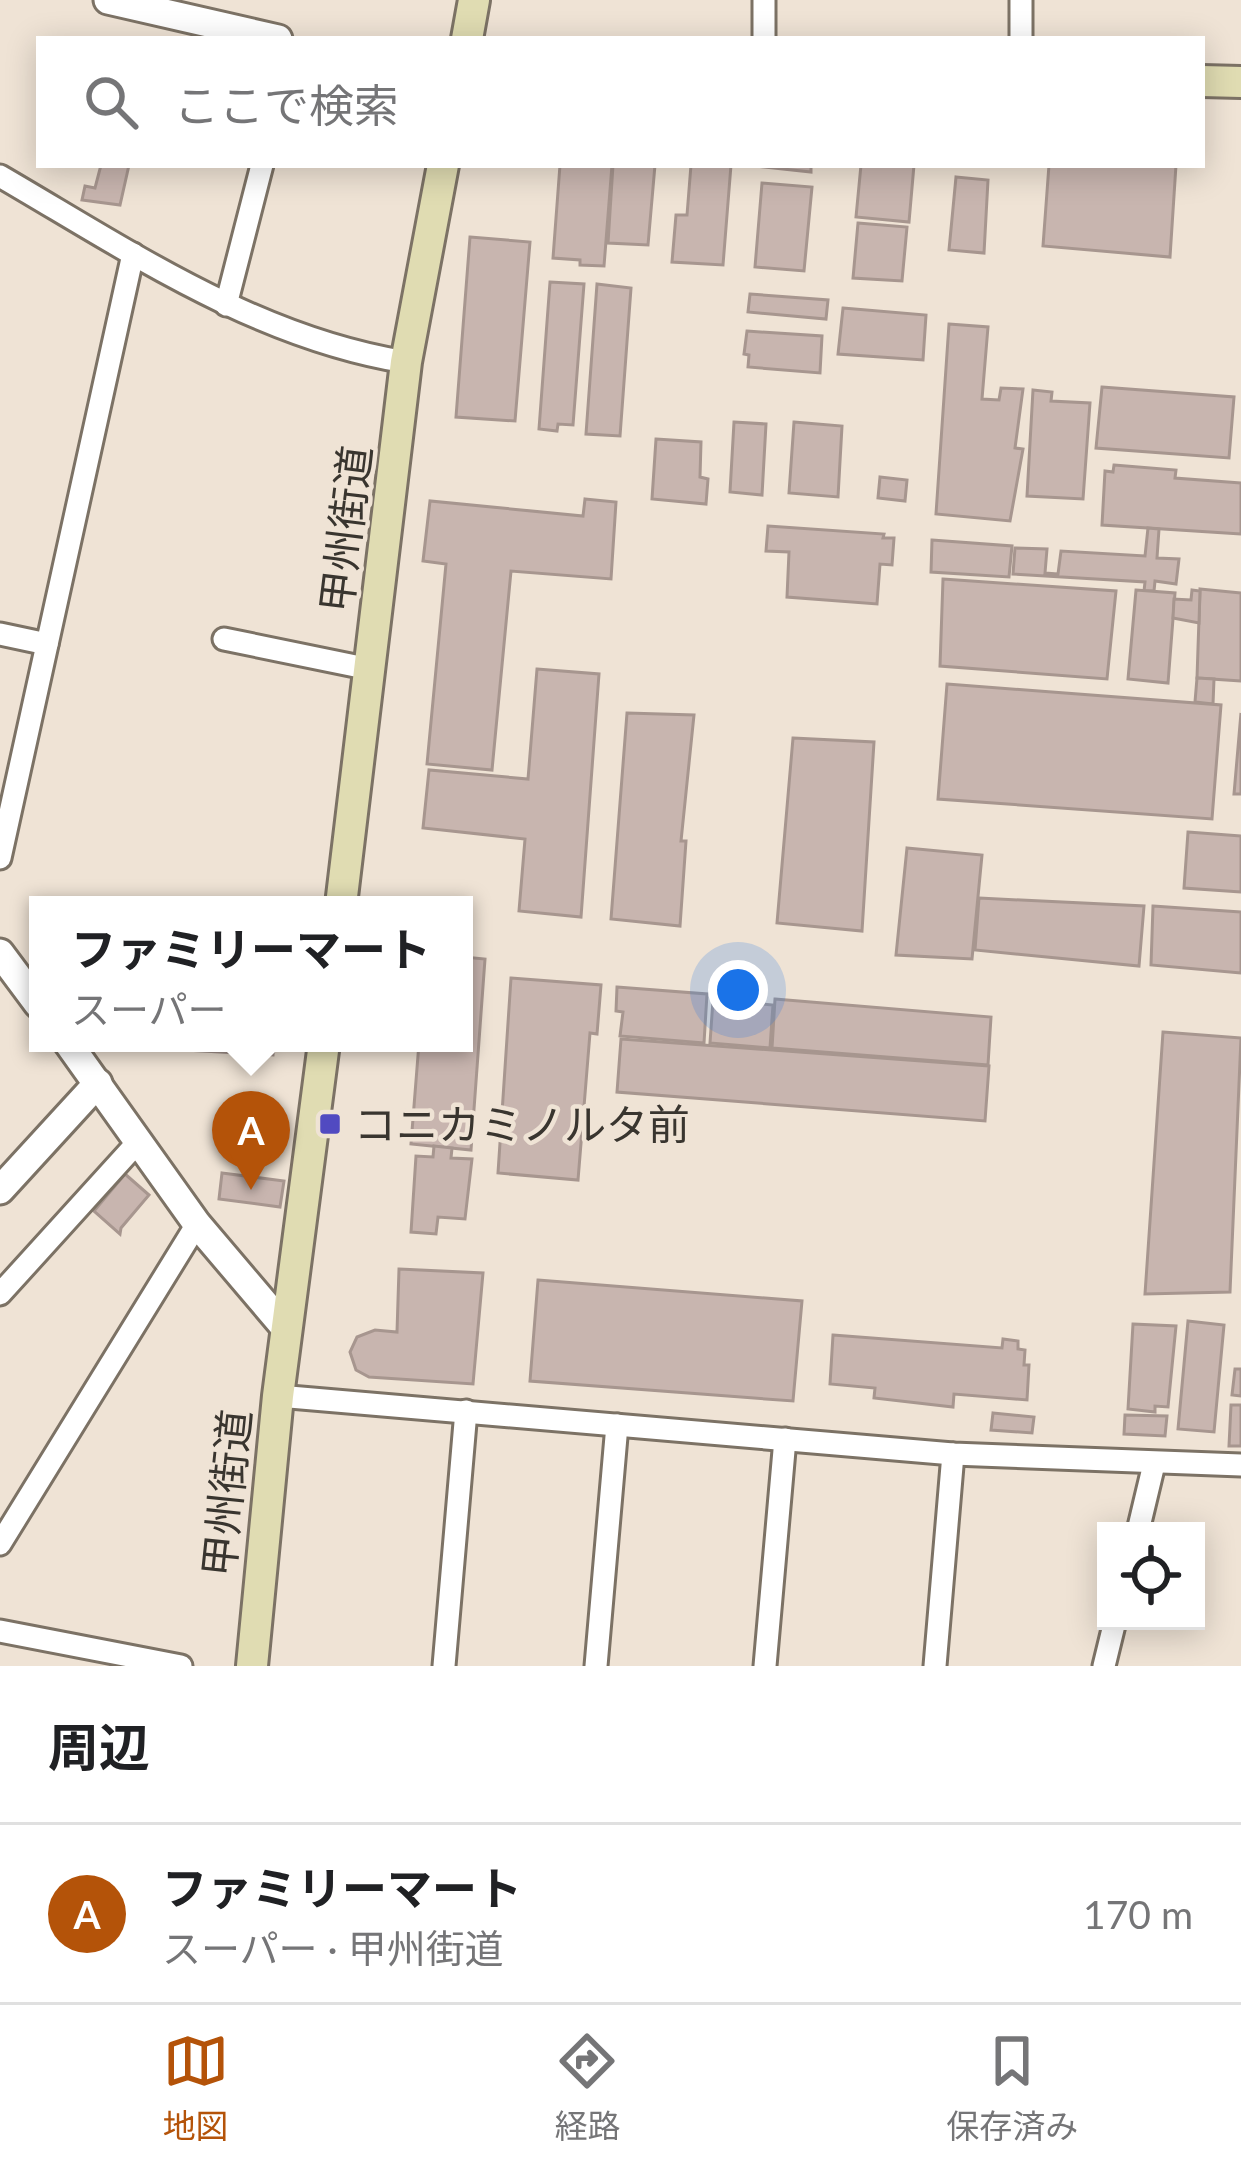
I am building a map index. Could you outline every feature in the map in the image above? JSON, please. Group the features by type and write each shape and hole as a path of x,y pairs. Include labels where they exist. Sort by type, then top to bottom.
{"main road":[{"path":"467,36 474,0"},
{"path":"1205,81 1241,82"},
{"name":"甲州街道","path":"342,896 406,362 442,168"},
{"name":"甲州街道","path":"252,1666 278,1396 323,1052"}],"street":[{"path":"108,0 265,36"},
{"path":"764,0 764,36"},
{"path":"1021,36 1022,0"},
{"path":"226,305 261,168"},
{"path":"0,176 226,305 322,344 406,362"},
{"path":"0,858 133,254"},
{"path":"0,634 47,644"},
{"path":"224,640 370,669"},
{"path":"3,964 29,994"},
{"path":"75,1052 197,1223 287,1330"},
{"path":"0,1190 98,1083"},
{"path":"0,1294 137,1143"},
{"path":"0,1544 197,1223"},
{"path":"278,1396 953,1454 1241,1465"},
{"path":"444,1666 466,1411"},
{"path":"596,1666 617,1425"},
{"path":"765,1666 785,1439"},
{"path":"935,1666 953,1454"},
{"path":"1140,1522 1154,1464"},
{"path":"1103,1666 1113,1630"},
{"path":"0,1631 182,1666"}],"building":[{"path":"100,168 128,168 120,205 82,200 85,186 95,188"},
{"path":"560,168 612,168 604,266 553,258"},
{"path":"613,168 655,168 648,245 608,243"},
{"path":"691,168 731,168 723,265 672,262 676,215 687,215"},
{"path":"861,168 914,168 909,222 856,217"},
{"path":"1049,168 1176,168 1170,257 1043,246"},
{"path":"956,177 988,180 984,253 949,250"},
{"path":"762,183 812,187 804,271 755,267"},
{"path":"858,223 907,227 902,281 853,278"},
{"path":"470,237 530,242 515,421 456,417"},
{"path":"550,282 584,284 573,425 558,424 557,431 539,429"},
{"path":"597,284 631,288 620,436 586,434"},
{"path":"750,294 828,300 826,319 748,312"},
{"path":"843,308 926,315 923,360 838,354"},
{"path":"949,324 988,327 982,399 999,400 1001,388 1023,389 1015,448 1023,449 1010,521 936,514"},
{"path":"747,331 822,336 820,373 748,367 749,355 744,354"},
{"path":"1102,387 1234,397 1229,458 1096,448"},
{"path":"1033,390 1052,392 1051,401 1090,403 1083,499 1027,496"},
{"path":"734,422 766,424 762,495 730,492"},
{"path":"794,422 842,426 838,497 789,493"},
{"path":"656,439 701,442 700,477 708,479 706,504 652,499"},
{"path":"1114,465 1176,470 1175,478 1241,483 1241,534 1102,525 1105,471 1113,472"},
{"path":"880,477 907,480 905,501 878,498"},
{"path":"585,499 616,502 611,579 511,571 492,770 427,764 446,564 423,561 430,501 583,516"},
{"path":"768,526 894,538 892,565 880,564 877,604 787,597 789,552 766,551"},
{"path":"1148,528 1159,529 1157,558 1179,559 1176,584 1155,581 1154,591 1144,591 1145,582 1013,574 1015,548 1047,549 1045,573 1058,574 1061,551 1145,556"},
{"path":"932,540 1012,546 1009,577 931,572"},
{"path":"943,579 1116,591 1107,679 940,666"},
{"path":"1200,589 1241,593 1241,681 1197,678"},
{"path":"1136,590 1175,593 1168,683 1128,679"},
{"path":"1192,590 1200,591 1199,623 1173,618 1174,599 1191,600"},
{"path":"537,669 599,674 581,917 519,911 525,839 423,828 429,770 528,779"},
{"path":"1197,678 1214,679 1213,704 1195,702"},
{"path":"947,684 1221,705 1212,819 938,799"},
{"path":"627,713 694,715 681,841 686,841 680,926 611,919"},
{"path":"1241,713 1241,794 1234,794"},
{"path":"793,738 874,742 862,931 777,923"},
{"path":"1188,832 1241,836 1241,892 1184,888"},
{"path":"907,848 982,855 972,959 896,955"},
{"path":"979,898 1144,906 1139,966 975,950"},
{"path":"1153,906 1241,912 1241,973 1151,965"},
{"path":"473,958 485,959 471,1150 411,1144 418,1052 473,1052"},
{"path":"511,978 601,985 597,1034 590,1033 578,1180 498,1173"},
{"path":"617,987 707,994 704,1043 620,1036 623,1012 616,1011"},
{"path":"775,999 991,1017 988,1065 772,1048"},
{"path":"713,1000 773,1005 770,1048 710,1043"},
{"path":"1163,1032 1241,1038 1230,1292 1145,1294"},
{"path":"621,1039 989,1066 985,1121 617,1092"},
{"path":"434,1146 452,1148 451,1158 472,1159 465,1219 438,1217 436,1234 411,1232 416,1156 433,1157"},
{"path":"222,1173 284,1181 280,1207 219,1199"},
{"path":"125,1174 149,1195 120,1234 94,1211"},
{"path":"399,1269 483,1273 473,1384 369,1377 356,1370 350,1352 357,1337 375,1330 397,1332"},
{"path":"538,1280 802,1301 793,1401 530,1381"},
{"path":"1188,1321 1224,1325 1214,1432 1178,1429"},
{"path":"1133,1324 1176,1326 1168,1407 1155,1406 1155,1412 1128,1409"},
{"path":"833,1335 1002,1348 1003,1339 1018,1341 1018,1349 1025,1350 1024,1365 1029,1365 1027,1400 954,1394 953,1407 874,1398 875,1388 830,1384"},
{"path":"1235,1369 1241,1369 1241,1396 1232,1395"},
{"path":"1231,1405 1241,1405 1241,1446 1229,1446"},
{"path":"993,1413 1034,1417 1032,1433 991,1430"},
{"path":"1125,1415 1167,1416 1165,1436 1124,1434"}],"place":[{"name":"コニカミノルタ前","path":"330,1124"},
{"name":"ファミリーマート","path":"251,1190"}]}
